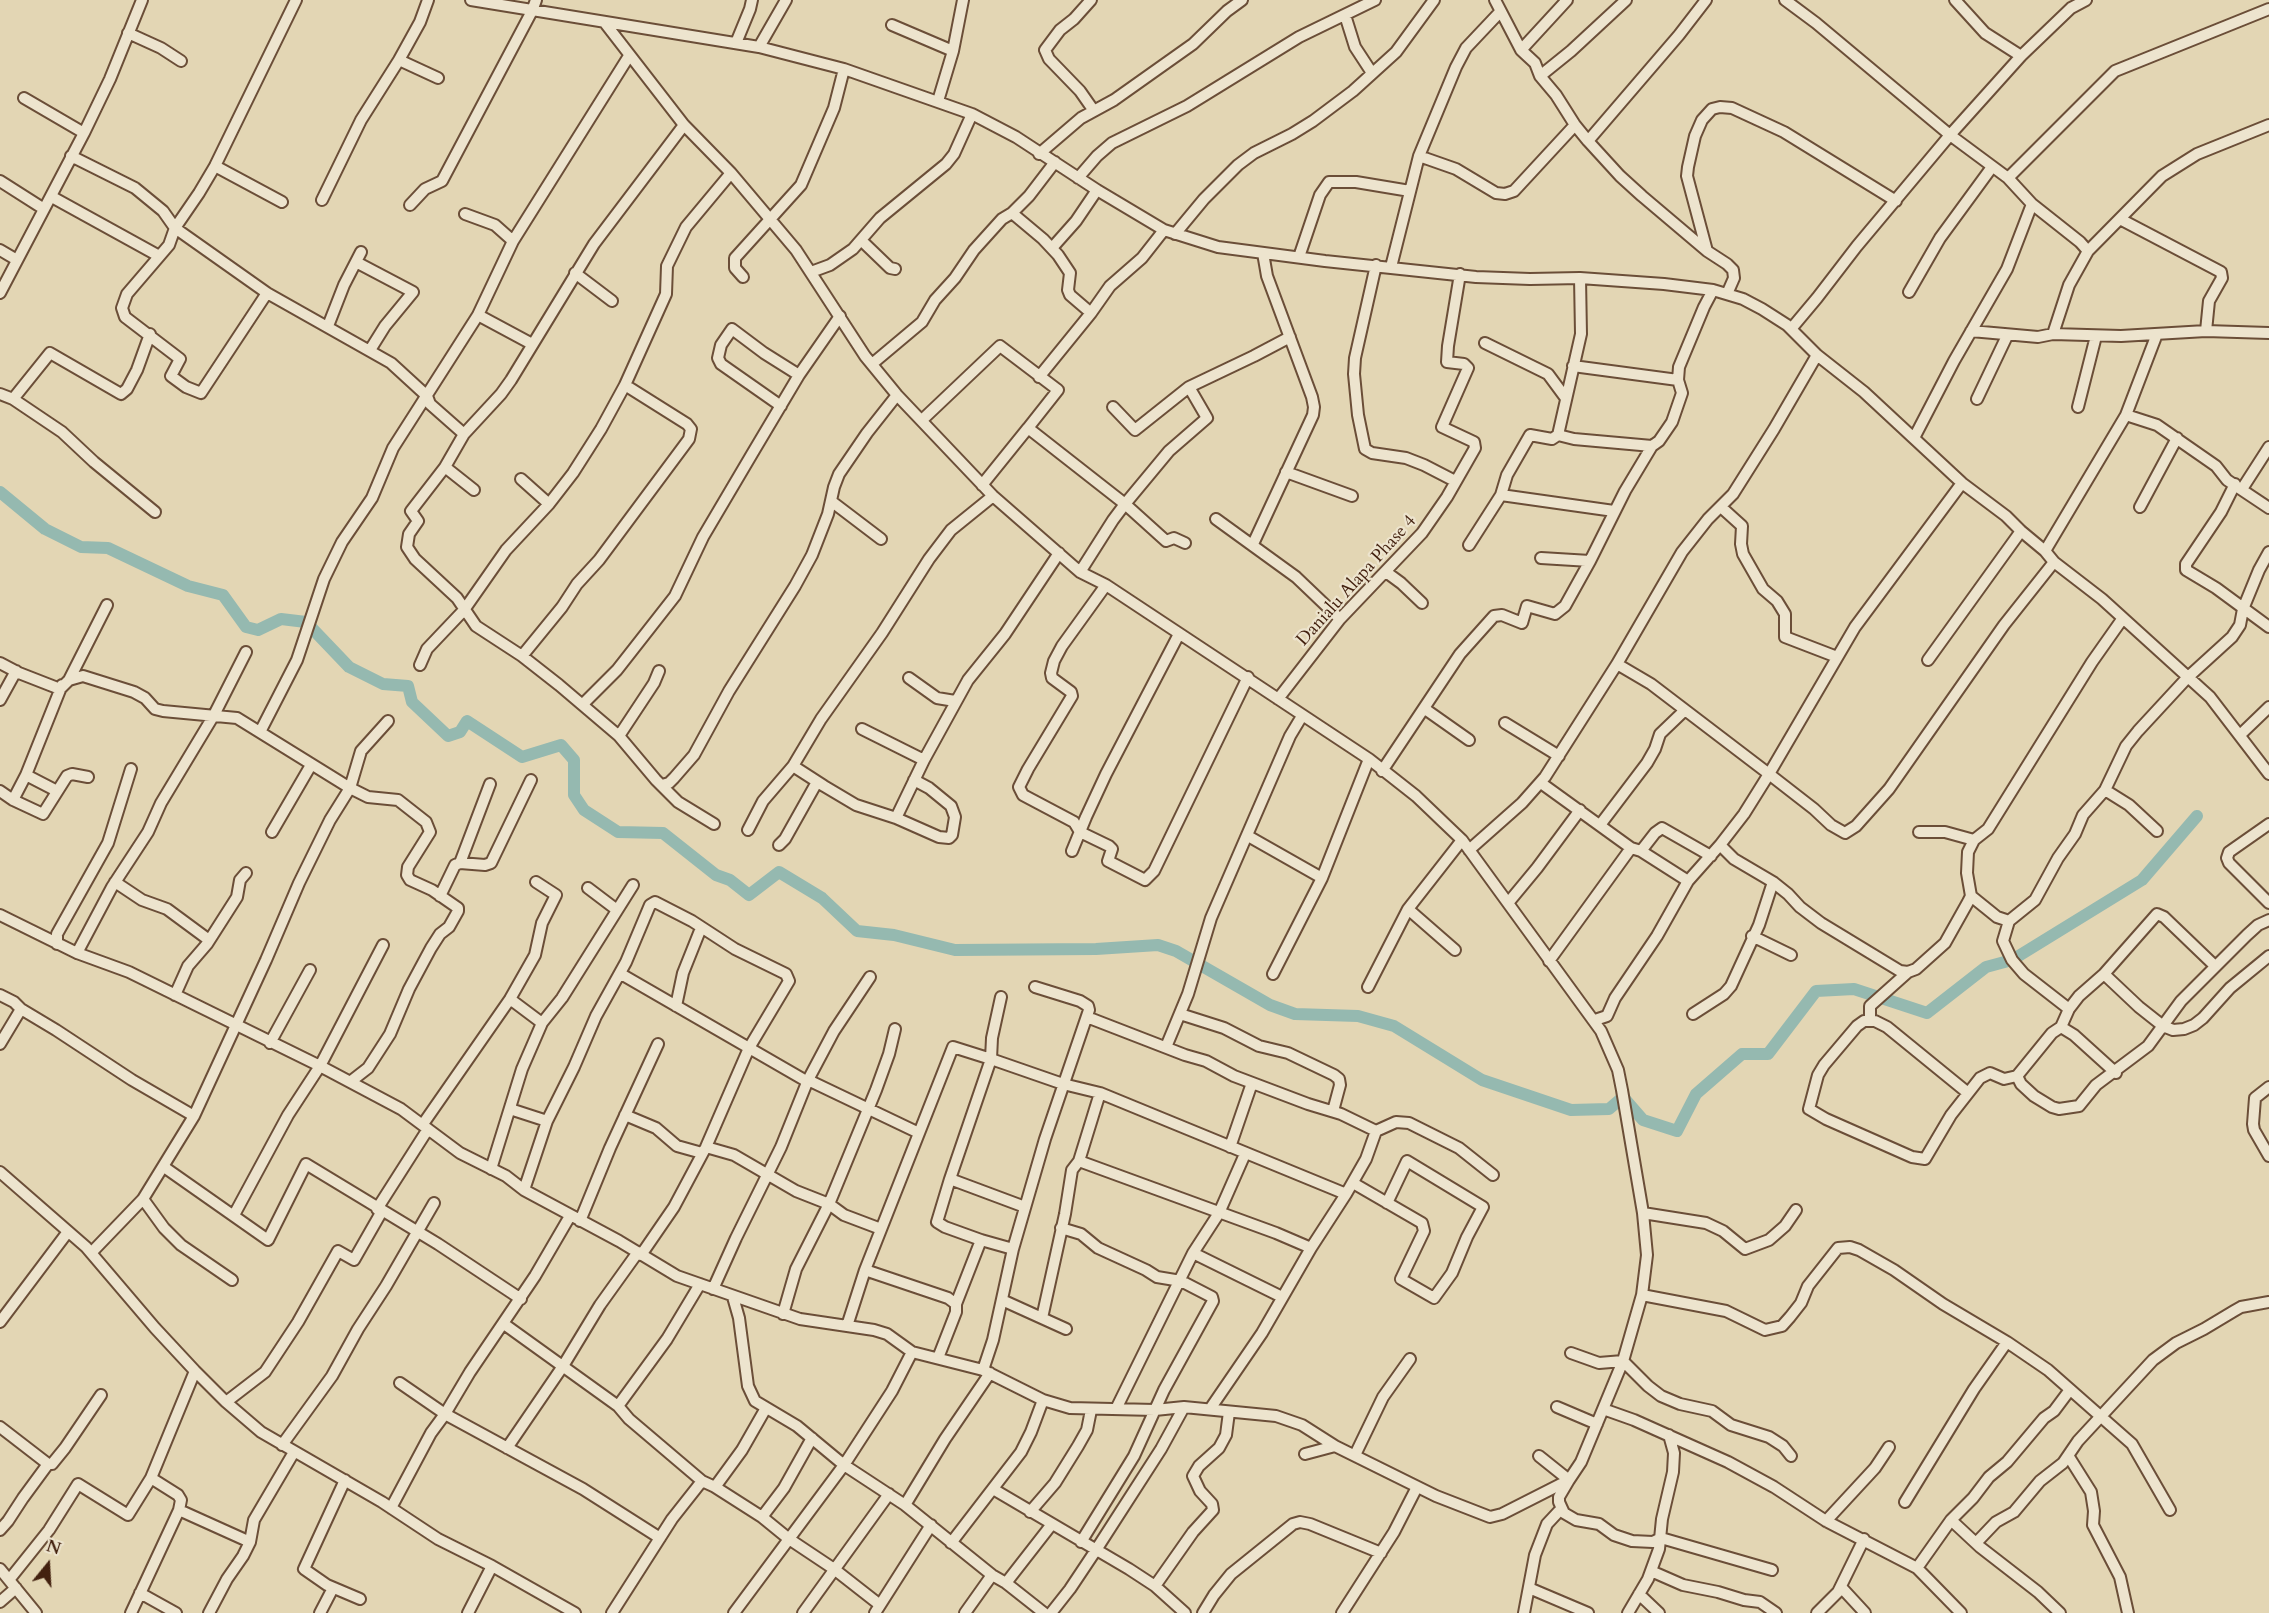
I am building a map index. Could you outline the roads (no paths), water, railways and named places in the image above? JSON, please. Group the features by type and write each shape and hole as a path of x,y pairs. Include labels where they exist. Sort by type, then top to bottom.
{"street":[{"path":"0,293 84,133 142,0"},
{"path":"267,293 201,393 186,387 171,376 180,359 125,317 122,308 127,294 169,245 175,228 200,193 296,0"},
{"path":"322,200 361,120 420,22 428,0"},
{"path":"471,0 534,6 605,23 759,47 844,69 972,114 1016,137 1097,190 1170,232 1218,248 1460,274 1530,279 1580,278 1713,290 1762,309 1791,329 1817,355 1864,392 1962,483 2006,516 2054,562 2102,599 2210,697 2269,774"},
{"path":"736,43 752,0"},
{"path":"759,47 786,0"},
{"path":"938,101 953,51 963,0"},
{"path":"1091,0 1074,19 1060,30 1044,50 1049,59 1080,91 1094,111"},
{"path":"1039,154 1074,124 1114,100 1193,44 1227,11 1242,0"},
{"path":"1078,178 1096,156 1112,143 1187,106 1299,37 1375,0"},
{"path":"1039,377 1110,285 1137,263 1238,165 1254,153 1319,117 1396,52 1434,0"},
{"path":"1495,0 1521,50 1535,63 1540,76 1588,141 1620,176 1707,251 1733,270 1734,278 1727,294"},
{"path":"1521,50 1567,0"},
{"path":"1540,76 1626,0"},
{"path":"1588,141 1706,0"},
{"path":"1785,0 1816,23 1950,135 2008,177 2032,204 2088,251"},
{"path":"1955,0 1985,33 2021,56"},
{"path":"1791,329 1950,135 2021,56 2071,8 2086,0"},
{"path":"410,206 425,189 442,181 534,6"},
{"path":"2008,177 2115,71 2269,9"},
{"path":"1391,267 1419,156 1466,48 1500,12"},
{"path":"1345,15 1355,47 1372,73"},
{"path":"605,23 684,125 770,217 811,272 872,364 897,395 993,496 1080,572 1106,585 1369,759 1416,796 1462,840 1602,1031 1618,1070 1643,1213 1647,1255 1642,1295 1623,1361 1581,1462 1559,1497 1561,1509 1576,1520 1599,1524 1614,1535 1632,1541 1646,1543 1661,1538 1772,1570"},
{"path":"892,25 953,51"},
{"path":"128,33 161,48 180,61"},
{"path":"260,732 297,660 324,579 342,542 372,498 393,448 478,315 513,241 629,56"},
{"path":"399,60 438,78"},
{"path":"743,277 735,268 735,258 801,185 834,108 844,69"},
{"path":"24,98 84,133"},
{"path":"1707,251 1687,176 1695,136 1702,120 1712,109 1720,106 1732,108 1784,132 1896,201"},
{"path":"811,272 839,259 862,241 880,218 946,164 954,154 972,114"},
{"path":"684,125 594,244 501,394 464,434 445,467 411,511 418,521 409,534 407,547 415,559 457,598 476,626 522,656 583,704 619,736 678,802 714,824"},
{"path":"1419,156 1456,169 1496,193 1505,194 1514,191 1575,125"},
{"path":"2054,334 2066,293 2088,251 2162,176 2197,154 2269,125"},
{"path":"71,156 135,188 163,211 175,228 267,293 391,363 427,396 430,404 464,434"},
{"path":"872,364 922,322 935,300 955,278 974,250 1002,219 1012,213 1029,196 1055,162"},
{"path":"214,166 282,202"},
{"path":"1909,292 1940,238 1992,167"},
{"path":"420,665 428,649 464,610 506,550 549,504 573,473 601,429 625,385 666,294 667,266 686,227 731,173"},
{"path":"0,181 44,209"},
{"path":"1299,257 1320,195 1329,182 1356,182 1410,190"},
{"path":"1052,248 1097,190"},
{"path":"52,197 159,256"},
{"path":"1914,438 2007,269 2032,204"},
{"path":"1012,213 1052,248 1070,273 1068,290 1070,295 1090,313"},
{"path":"465,214 495,225 513,241"},
{"path":"2120,219 2221,272 2222,278 2209,301 2206,331"},
{"path":"862,241 890,268 895,269"},
{"path":"0,250 17,260"},
{"path":"1253,544 1313,415 1314,407 1266,276 1263,254"},
{"path":"328,326 344,285 359,257 413,292 385,326 370,350"},
{"path":"1376,266 1355,358 1358,415 1365,449 1372,453 1406,458 1455,481"},
{"path":"575,273 612,301"},
{"name":"Danialu Alapa Phase 4","path":"1278,699 1341,619 1433,520 1467,464 1475,445 1474,442 1442,427 1468,368 1464,364 1447,362 1460,274"},
{"path":"1469,545 1501,495 1507,475 1528,436 1552,439 1558,435 1581,334 1580,278"},
{"path":"1382,771 1460,654 1494,616 1502,615 1522,623 1527,606 1554,614 1565,606 1614,511 1652,446 1666,433 1679,406 1682,393 1677,380 1679,367 1713,290"},
{"path":"478,315 532,344"},
{"path":"583,704 603,687 675,596 703,537 799,375 840,316"},
{"path":"781,406 721,364 718,358 721,345 732,329 764,354 799,375"},
{"path":"1971,331 2038,338 2054,334 2096,336 2206,331 2269,333"},
{"path":"13,399 50,353 121,394 127,389 137,370 150,334"},
{"path":"2045,551 2126,415 2157,334"},
{"path":"1977,399 2007,336"},
{"path":"2078,407 2096,336"},
{"path":"1113,407 1135,429 1189,387 1254,357 1290,337"},
{"path":"1485,343 1548,374 1565,397"},
{"path":"922,420 1000,346 1058,390 982,485"},
{"path":"1469,850 1541,783 1617,664 1682,552 1708,519 1733,494 1817,355"},
{"path":"1573,366 1677,380"},
{"path":"522,656 562,607 577,584 599,560 690,440 691,429 687,424 625,385"},
{"path":"1080,572 1125,504 1169,452 1207,418 1189,387"},
{"path":"0,393 13,399 62,432 94,462 155,512"},
{"path":"663,785 669,783 694,755 729,691 812,555 828,514 839,474 897,395"},
{"path":"2126,415 2157,424 2216,466 2227,480 2269,508"},
{"path":"1028,428 1125,504 1166,541 1174,538 1185,543"},
{"path":"1558,435 1574,439 1652,446"},
{"path":"2139,507 2177,438"},
{"path":"2269,447 2238,486 2186,568 2269,627"},
{"path":"445,467 474,490"},
{"path":"1286,472 1352,496"},
{"path":"521,479 549,504"},
{"path":"1595,1020 1607,1016 1612,1002 1657,936 1688,882 1744,814 1855,627 1962,483"},
{"path":"1501,495 1614,511"},
{"path":"748,830 763,801 793,766 821,719 882,633 929,559 951,530 993,496"},
{"path":"831,501 881,539"},
{"path":"1721,507 1742,526 1743,554 1763,589 1777,601 1785,614 1785,637 1837,657"},
{"path":"1216,519 1296,577 1341,619"},
{"path":"1928,660 2021,531"},
{"path":"2069,1009 2024,974 2012,960 2003,941 2009,921 2035,900 2058,858 2075,834 2083,815 2106,790 2126,746 2187,678 2232,637 2240,626 2243,609 2269,552"},
{"path":"896,818 956,701 981,662 1005,634 1059,553"},
{"path":"1541,558 1590,561"},
{"path":"1617,664 1651,684 1814,808 1831,825 1845,833 1856,826 1889,789 2004,625 2054,562"},
{"path":"1386,572 1422,603"},
{"path":"1106,585 1062,646 1054,662 1052,678 1071,692 1072,696 1019,787 1023,795 1074,822 1080,832 1109,846 1112,849 1108,861 1139,878 1145,880 1150,877 1248,677"},
{"path":"13,800 26,775 65,682 107,605"},
{"path":"1870,1020 1870,1006 1908,972 1924,964 1945,943 1971,896 1967,873 1968,852 1974,840 1988,829 2092,662 2123,618"},
{"path":"1072,851 1133,721 1179,634"},
{"path":"77,953 116,882 148,832 161,803 214,715 246,652"},
{"path":"0,663 16,672 60,689 65,682 83,676 145,698 155,709 237,718 350,788 368,797 398,800 426,822 430,832 408,867 406,875 410,880 458,908 458,911 449,927 440,934 431,948 409,989 390,1034 368,1068 350,1082"},
{"path":"619,736 654,683 659,671"},
{"path":"0,700 16,672"},
{"path":"909,678 937,698 956,701"},
{"path":"2240,735 2269,706"},
{"path":"1425,709 1469,740"},
{"path":"1600,825 1651,757 1660,734 1685,710"},
{"path":"1166,1047 1180,1014 1211,918 1271,778 1302,716"},
{"path":"91,1253 143,1199 194,1116 299,883 330,820 350,788 361,752 388,721"},
{"path":"1505,723 1559,756"},
{"path":"862,729 924,760"},
{"path":"1273,974 1322,878 1369,759"},
{"path":"272,832 311,765"},
{"path":"793,766 856,805 896,818 939,837 949,838 952,835 955,817 951,806 929,788 914,780"},
{"path":"57,944 57,934 108,843 131,769"},
{"path":"0,791 13,800 43,814 67,776 72,774 88,777"},
{"path":"26,775 57,791"},
{"path":"440,896 455,865 491,863 531,780"},
{"path":"780,845 817,782"},
{"path":"1541,783 1600,825 1688,882"},
{"path":"460,863 490,784"},
{"path":"2106,790 2129,806 2157,831"},
{"path":"1508,903 1543,861 1580,810"},
{"path":"2269,824 2229,852 2227,858 2229,863 2269,903"},
{"path":"1549,961 1636,849 1662,828 1711,856"},
{"path":"1919,832 1946,832 1974,840"},
{"path":"1248,836 1322,878"},
{"path":"1368,987 1408,909 1462,840"},
{"path":"1720,845 1734,859 1773,882 1815,919 1900,971 1908,972"},
{"path":"175,994 188,966 209,940 237,897 240,880 246,873"},
{"path":"116,882 142,900 167,909 209,940"},
{"path":"226,1402 265,1372 298,1322 338,1251 354,1260 425,1126 510,999 535,955 542,923 556,895 536,882"},
{"path":"1693,1014 1724,994 1731,986 1759,925 1773,882"},
{"path":"491,1169 522,1069 542,1023 562,998 633,885"},
{"path":"588,888 617,910"},
{"path":"1971,896 1997,916 2009,921"},
{"path":"507,1448 563,1366 600,1305 674,1207 704,1150 749,1048 790,978 655,902 650,904 621,974 596,1016 548,1121 524,1190"},
{"path":"1408,909 1455,950"},
{"path":"1968,1093 1887,1027 1870,1020 1857,1026 1824,1065 1818,1075 1809,1109 1912,1157 1925,1159 1951,1115 1968,1093 1986,1074 2004,1079 2017,1076 2052,1033 2061,1027 2069,1009 2079,996 2104,974 2157,914 2164,916 2215,966"},
{"path":"0,915 77,953 129,972 320,1066 401,1109 460,1153 506,1176 524,1190 677,1276 733,1297 783,1314 823,1324 887,1334 912,1352 987,1372 1043,1400 1070,1408 1155,1410 1184,1407 1276,1416 1302,1425 1335,1446 1418,1487 1490,1517 1502,1514 1569,1480"},
{"path":"2017,1076 2021,1084 2046,1104 2059,1109 2079,1106 2096,1085 2116,1073 2148,1047 2181,1001 2258,925 2269,920"},
{"path":"676,1005 679,988 700,928"},
{"path":"1752,936 1791,955"},
{"path":"234,1215 288,1114 320,1066 383,945"},
{"path":"2104,974 2139,1007 2163,1026 2173,1030 2194,1025 2210,1012 2230,988 2269,956"},
{"path":"270,1043 310,970"},
{"path":"621,974 808,1081 919,1134"},
{"path":"713,1289 808,1081 834,1031 870,977"},
{"path":"905,1505 987,1372 1013,1249 1063,1084 1083,1024 1087,1019 1088,1006 1080,1001 1035,987"},
{"path":"663,998 679,988"},
{"path":"0,995 132,1080 194,1116"},
{"path":"1001,997 992,1038 991,1059 950,1179 938,1222 945,1227 981,1240 1013,1249"},
{"path":"510,999 542,1023"},
{"path":"0,1044 21,1009"},
{"path":"1180,1014 1224,1028 1259,1046 1288,1053 1334,1075 1339,1079 1340,1085 1333,1111"},
{"path":"1087,1019 1206,1061 1234,1077 1333,1111 1376,1131"},
{"path":"2061,1027 2116,1073"},
{"path":"783,1314 796,1269 829,1204 889,1054 895,1029"},
{"path":"391,1508 431,1432 575,1218 658,1044"},
{"path":"847,1326 881,1229 952,1047 1100,1094 1346,1194"},
{"path":"1230,1147 1252,1083"},
{"path":"2269,1087 2255,1098 2253,1124 2269,1156"},
{"path":"1042,1318 1072,1170 1079,1161 1100,1094"},
{"path":"510,1109 548,1121"},
{"path":"625,1115 656,1128 676,1146 734,1155 796,1191 829,1204 844,1215 881,1229"},
{"path":"1210,1409 1262,1333 1311,1248 1353,1183 1366,1159 1376,1131 1396,1122 1409,1124 1459,1148 1493,1175"},
{"path":"1116,1409 1193,1253 1219,1213 1245,1154"},
{"path":"1079,1161 1311,1248"},
{"path":"1353,1183 1385,1198 1422,1223 1424,1231 1401,1279 1434,1298 1452,1273 1483,1207 1407,1161 1385,1198"},
{"path":"164,1167 268,1240 306,1164 438,1244 520,1299"},
{"path":"0,1172 91,1253 195,1371 261,1432 345,1480 438,1539 492,1566 575,1613"},
{"path":"950,1179 1025,1208"},
{"path":"143,1199 164,1228 181,1245 232,1280"},
{"path":"282,1445 333,1376 358,1329 434,1203"},
{"path":"1643,1213 1699,1220 1723,1231 1744,1249 1769,1240 1785,1226 1796,1210"},
{"path":"1061,1228 1081,1233 1098,1248 1157,1277 1181,1281 1212,1297 1213,1301 1164,1390 1134,1456 1081,1542"},
{"path":"0,1322 67,1233"},
{"path":"938,1358 981,1240"},
{"path":"1642,1295 1726,1311 1765,1330 1782,1326 1796,1310 1808,1286 1830,1256 1838,1248 1850,1247 1894,1270 1943,1304 2007,1342 2048,1370 2069,1391 2132,1444 2170,1510"},
{"path":"1193,1253 1282,1297"},
{"path":"866,1270 948,1298 956,1304"},
{"path":"618,1406 667,1339 700,1284"},
{"path":"733,1297 739,1318 748,1386 755,1401 812,1438 844,1465 905,1505 992,1575 1006,1583 1044,1613"},
{"path":"1002,1300 1066,1329"},
{"path":"1976,1543 1996,1522 2014,1512 2040,1481 2069,1457 2078,1441 2146,1365 2176,1343 2241,1307 2269,1302"},
{"path":"504,1324 618,1406 628,1419 702,1481 715,1486 762,1517 789,1539 834,1569 878,1610 931,1525"},
{"path":"1905,1502 1974,1389 2007,1342"},
{"path":"734,1613 844,1465 892,1391 912,1352"},
{"path":"1571,1353 1599,1363 1623,1361 1661,1396 1680,1404 1712,1411 1731,1425 1769,1437 1783,1446 1791,1456"},
{"path":"1355,1455 1383,1397 1410,1359"},
{"path":"0,1602 78,1484 128,1515 151,1479 195,1371"},
{"path":"400,1383 445,1414 583,1489 660,1538"},
{"path":"1917,1568 1951,1520 1989,1477 2007,1462 2044,1418 2054,1411 2069,1391"},
{"path":"0,1530 48,1464 52,1464 65,1448 101,1395"},
{"path":"951,1543 1021,1452 1043,1400"},
{"path":"1051,1613 1096,1550 1161,1449 1184,1407"},
{"path":"1557,1407 1597,1424"},
{"path":"715,1486 742,1450 766,1408"},
{"path":"1603,1409 1670,1435 1750,1474 1826,1521 1917,1568 1961,1613"},
{"path":"1030,1512 1055,1483 1078,1446 1087,1430 1091,1410"},
{"path":"1155,1586 1193,1532 1213,1510 1212,1504 1200,1491 1193,1476 1199,1466 1219,1448 1226,1435 1229,1412"},
{"path":"0,1427 48,1464"},
{"path":"1628,1613 1658,1555 1664,1505 1673,1472 1674,1452 1670,1435"},
{"path":"762,1517 784,1488 812,1438"},
{"path":"1305,1454 1335,1446"},
{"path":"1826,1521 1875,1468 1889,1447"},
{"path":"209,1613 250,1542 254,1520 294,1452"},
{"path":"1539,1456 1569,1480"},
{"path":"2069,1457 2091,1492 2094,1511 2093,1526 2120,1577 2128,1613"},
{"path":"131,1613 180,1510 181,1500 178,1495 151,1479"},
{"path":"345,1480 304,1569 333,1588 360,1599"},
{"path":"612,1613 660,1538 702,1481"},
{"path":"1342,1613 1382,1552 1418,1487"},
{"path":"993,1489 1155,1586 1185,1613"},
{"path":"803,1613 889,1494"},
{"path":"1524,1613 1535,1555 1547,1524 1561,1509"},
{"path":"180,1510 250,1542"},
{"path":"1951,1520 2060,1613"},
{"path":"1203,1613 1231,1574 1293,1524 1300,1522 1310,1524 1382,1552"},
{"path":"1006,1583 1052,1524"},
{"path":"1817,1613 1841,1587 1863,1539"},
{"path":"468,1613 492,1566"},
{"path":"0,1569 36,1613"},
{"path":"1651,1571 1683,1585 1760,1602 1776,1613"},
{"path":"965,1613 992,1575"},
{"path":"1841,1587 1865,1613"},
{"path":"321,1613 333,1588"},
{"path":"1529,1588 1588,1613"},
{"path":"140,1593 176,1613"},
{"path":"1639,1594 1659,1613"}],"waterway":[{"path":"0,492 45,529 81,547 108,548 188,586 223,595 246,627 258,630 281,619 306,622 349,667 383,684 408,686 412,702 448,736 460,732 467,721 522,757 561,745 574,760 574,795 584,810 618,832 663,833 716,875 730,880 749,895 779,872 822,898 857,931 894,935 955,950 1096,949 1158,945 1176,951 1270,1005 1295,1014 1358,1016 1394,1026 1482,1080 1571,1110 1609,1109 1623,1097 1643,1120 1677,1131 1696,1094 1742,1054 1768,1054 1816,991 1854,989 1927,1013 1986,967 2012,960 2142,880 2197,816"}]}
